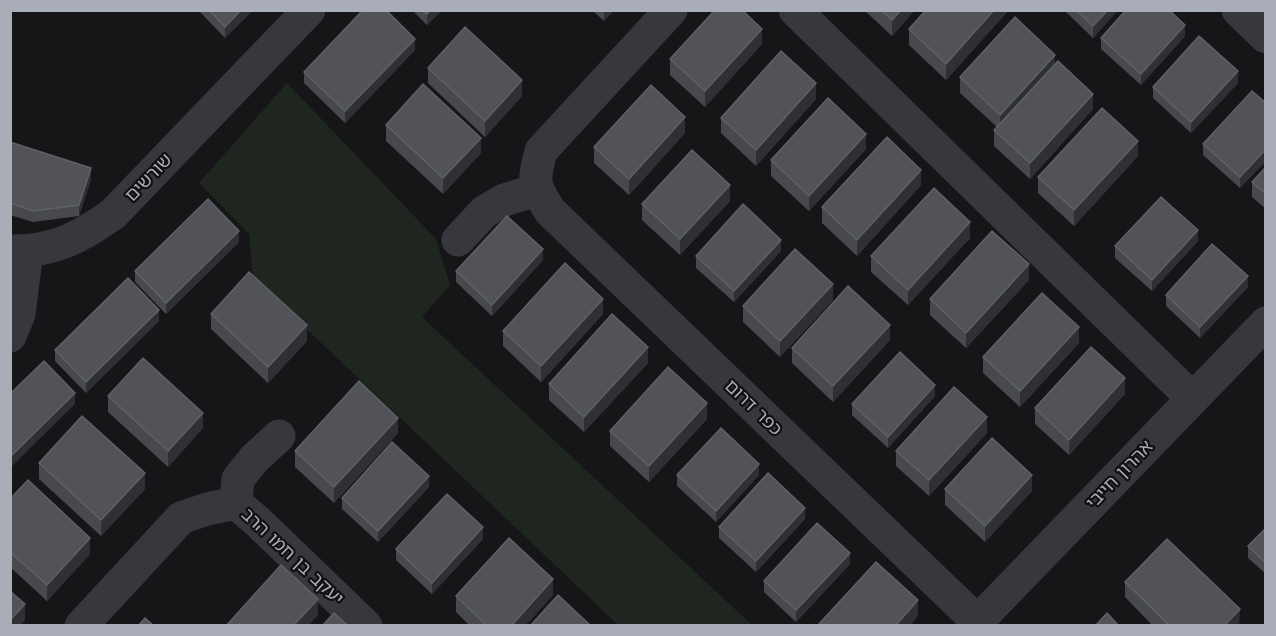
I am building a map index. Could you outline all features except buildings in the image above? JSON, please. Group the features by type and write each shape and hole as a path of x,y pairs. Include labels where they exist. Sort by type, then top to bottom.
{"street":[{"name":"שורשים","path":"10,336 20,314 19,251 60,244 85,234 112,214 309,10"},
{"path":"458,240 484,213 504,200 537,190 535,173 541,151 671,10"},
{"path":"795,10 1192,398"},
{"path":"1238,10 1266,37"},
{"name":"כפר דרום","path":"537,190 550,211 559,220 975,623"},
{"name":"אהרון חייבי","path":"975,623 1266,323"},
{"path":"236,503 238,479 254,459 279,436"},
{"name":"יעקב בן חמו הרב","path":"81,626 181,518 207,509 236,503 366,626"}],"shaded area":[{"path":"287,83 436,239 450,285 422,317 752,625 618,625 253,278 249,234 199,183"}]}
